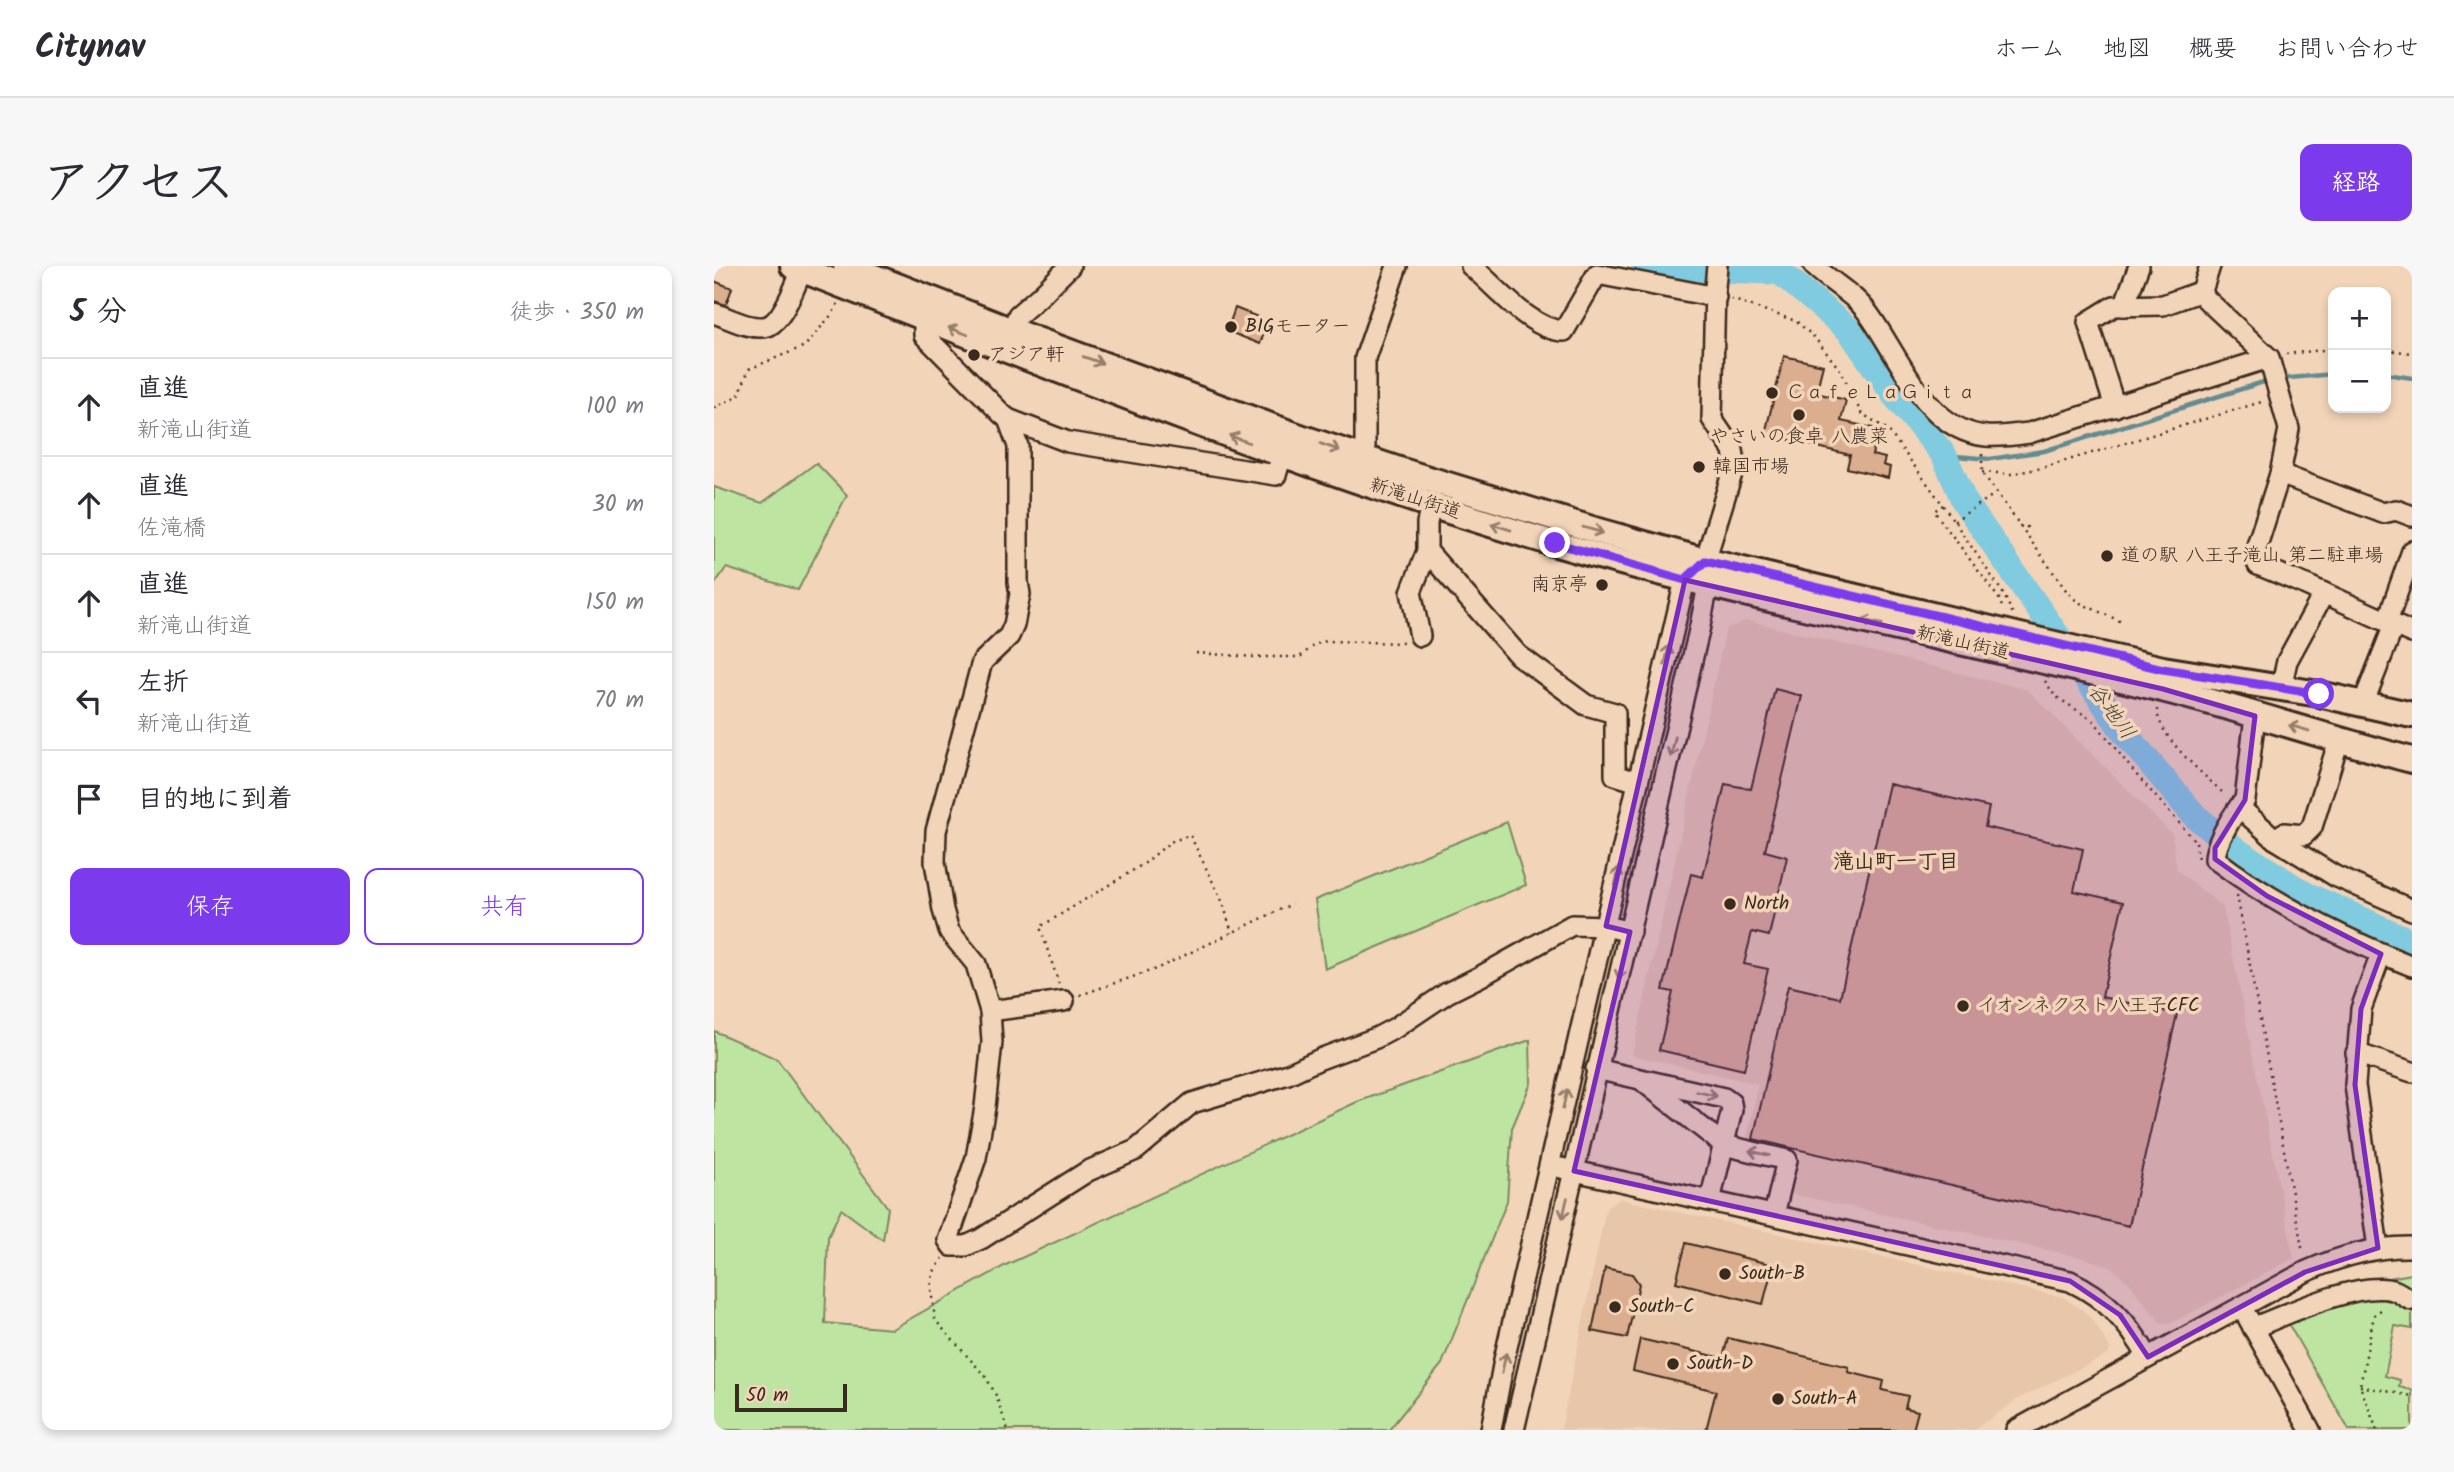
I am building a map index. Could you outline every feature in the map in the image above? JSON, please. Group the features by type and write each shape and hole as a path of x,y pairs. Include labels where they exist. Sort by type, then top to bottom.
{"main road":[{"name":"新滝山街道","path":"798,268 846,271 1365,459 1508,505 1699,575 2031,644"},
{"name":"新滝山街道","path":"846,271 924,318 1282,455 1431,505 1699,575 2031,644"},
{"path":"2031,644 2281,688 2412,716"},
{"path":"2031,644 2131,681 2412,760"}],"street":[{"path":"1012,331 1018,315 1070,266"},
{"path":"1365,459 1365,358 1397,266"},
{"path":"1471,266 1503,298 1552,330 1564,331 1597,274 1715,292"},
{"path":"1490,1430 1638,782 1735,457 1729,443 1712,419 1717,266"},
{"path":"1814,266 1859,302 1937,414 1954,426 1984,436 2029,433 2271,361"},
{"path":"2124,306 2139,266"},
{"path":"2210,266 2202,291 2206,299 2271,361 2289,429 2280,474 2254,555 2258,565 2398,626"},
{"path":"714,313 753,326 767,326 778,320 798,268"},
{"path":"2115,407 2088,322 2114,306 2163,305 2202,291"},
{"path":"924,318 924,335 1008,419 1068,442 1276,475 1282,455"},
{"path":"1008,419 1018,446 1020,594 1009,636 982,662 936,831 935,862 943,910 949,931 976,964 990,1011 992,1042 976,1158 948,1240 952,1246 966,1246 981,1239 1088,1171 1136,1150 1192,1104 1288,1074 1376,1038 1447,993 1572,925 1606,926 1630,932"},
{"path":"2280,474 2383,513 2396,510 2412,516"},
{"path":"1420,636 1411,592 1427,551 1427,523 1431,505"},
{"path":"1427,551 1518,655 1586,705 1615,713 1615,775 1638,782"},
{"path":"2363,704 2398,626 2412,551"},
{"path":"1514,1430 1630,932 1699,575"},
{"path":"2281,688 2287,662 2324,593"},
{"path":"2255,716 2245,800 2212,858 2267,896 2334,933 2412,966"},
{"path":"2275,839 2284,833 2304,835 2312,827 2339,740"},
{"path":"2238,810 2275,839 2335,876 2412,910"},
{"path":"2378,1248 2355,1084 2361,1009 2381,954"},
{"path":"990,1011 1064,1001"},
{"path":"2356,1053 2412,1072"},
{"path":"1597,1069 1724,1098 1731,1103 1732,1111 1710,1201"},
{"path":"1640,1079 1724,1145 1787,1160 1774,1215"},
{"path":"1549,1165 2070,1281 2094,1293 2120,1315 2148,1357"},
{"path":"2016,1430 2328,1261 2378,1248 2412,1247"},
{"path":"2253,1328 2333,1297 2355,1292 2391,1290 2410,1300"},
{"path":"2241,1306 2310,1430"}],"path":[{"path":"714,408 739,395 749,369 805,346 833,313 846,271"},
{"path":"1715,292 1787,317 1802,326 1841,371 1861,413 1888,430 1954,521 2012,608 2054,696 2094,721 2134,772 2212,858"},
{"path":"2271,361 2295,352 2328,349"},
{"path":"2391,351 2412,353"},
{"path":"2124,623 2072,598 1995,494 1982,472 2011,474 2042,468 2279,394"},
{"path":"1954,521 1995,494"},
{"path":"1943,505 1934,511 2031,644"},
{"path":"2019,526 2032,528"},
{"path":"1196,653 1300,657 1314,645 1326,641 1415,643 1420,636"},
{"path":"2163,689 2157,709 2159,722 2187,759 2238,810"},
{"path":"1232,933 1223,903 1190,835 1170,842 1145,863 1040,927 1064,1001 1156,969 1232,933 1292,904"},
{"path":"2196,842 2196,859 2212,858"},
{"path":"2236,892 2304,1260"},
{"path":"952,1246 933,1273 931,1289 935,1320 985,1376 995,1393 1008,1430"},
{"path":"2377,1430 2360,1386 2374,1315 2389,1305 2410,1300"},
{"path":"2360,1386 2412,1396"}],"highlighted area":[{"path":"1685,580 2163,689 2255,716 2245,800 2215,848 2215,859 2267,896 2381,954 2361,1009 2355,1085 2378,1248 2305,1272 2148,1357 2120,1315 2070,1281 1574,1171 1630,932 1606,926"}],"shaded area":[{"path":"1746,620 2028,690 2172,834 2177,870 2223,907 2294,1258 2170,1324 2160,1322 2128,1282 2111,1267 2083,1258 1791,1194 1801,1155 1746,1142 1758,1084 1632,1055 1726,629"},
{"path":"1620,1199 2062,1297 2084,1311 2095,1324 2110,1348 2109,1354 2016,1400 1974,1430 1561,1430 1606,1208"}],"green space":[{"path":"816,463 847,495 798,590 726,568 714,585 714,487 762,503"},
{"path":"1507,822 1526,885 1325,969 1315,900"},
{"path":"714,1031 777,1059 888,1208 883,1240 841,1209 828,1237 825,1323 892,1329 1006,1265 1357,1102 1530,1040 1531,1083 1512,1128 1507,1201 1442,1364 1389,1430 714,1430"},
{"path":"2412,1274 2412,1329 2395,1326 2385,1376 2400,1380 2399,1387 2412,1390 2412,1430 2349,1430 2289,1325 2296,1308 2348,1285"}],"building":[{"path":"714,281 732,288 726,305 714,301"},
{"path":"1235,308 1268,321 1260,344 1227,331"},
{"path":"1784,356 1823,365 1816,393 1846,400 1841,421 1878,429 1872,455 1885,458 1883,465 1890,467 1888,478 1847,468 1850,455 1765,434"},
{"name":"North","path":"1775,689 1802,696 1765,851 1787,857 1769,936 1752,932 1744,964 1768,969 1744,1070 1659,1050 1673,992 1663,990 1691,874 1703,877 1725,784 1751,789"},
{"name":"イオンネクスト八王子CFC","path":"1889,784 1989,807 1985,827 2083,849 2074,891 2123,902 2102,997 2177,1014 2129,1226 1753,1139 1788,986 1840,998"},
{"name":"South-B","path":"1686,1243 1773,1265 1763,1304 1676,1282"},
{"name":"South-C","path":"1605,1268 1632,1274 1639,1284 1627,1338 1592,1331"},
{"name":"South-A","path":"1728,1338 1849,1367 1848,1372 1884,1381 1882,1390 1908,1396 1905,1408 1918,1411 1913,1430 1706,1430 1716,1391 1633,1371 1640,1339 1723,1358"}],"waterway":[{"name":"谷地川","path":"1644,266 1781,272"},
{"name":"谷地川","path":"1773,266 1849,330 1891,391 1944,455 1964,501 2126,735 2195,816 2239,852 2305,894 2412,942"},
{"path":"2279,379 2328,374"},
{"path":"2391,375 2412,378"},
{"path":"1944,455 1990,459 2044,451 2270,380"}],"place":[{"name":"BIGモーター","path":"1231,327"},
{"name":"アジア軒","path":"974,355"},
{"name":"ＣａｆｅＬａＧｉｔａ","path":"1772,393"},
{"name":"やさいの食卓 八農菜","path":"1799,415"},
{"name":"韓国市場","path":"1699,467"},
{"name":"道の駅 八王子滝山 第二駐車場","path":"2107,556"},
{"name":"南京亭","path":"1602,585"},
{"name":"North","path":"1730,904"},
{"name":"イオンネクスト八王子CFC","path":"1963,1006"},
{"name":"South-B","path":"1725,1274"},
{"name":"South-C","path":"1615,1307"},
{"name":"South-D","path":"1673,1364"},
{"name":"South-A","path":"1778,1399"}],"district":[{"name":"滝山町一丁目","path":"1896,862"}],"route":[{"path":"1555,543 1685,580 1705,561 2163,669 2319,694"}]}
